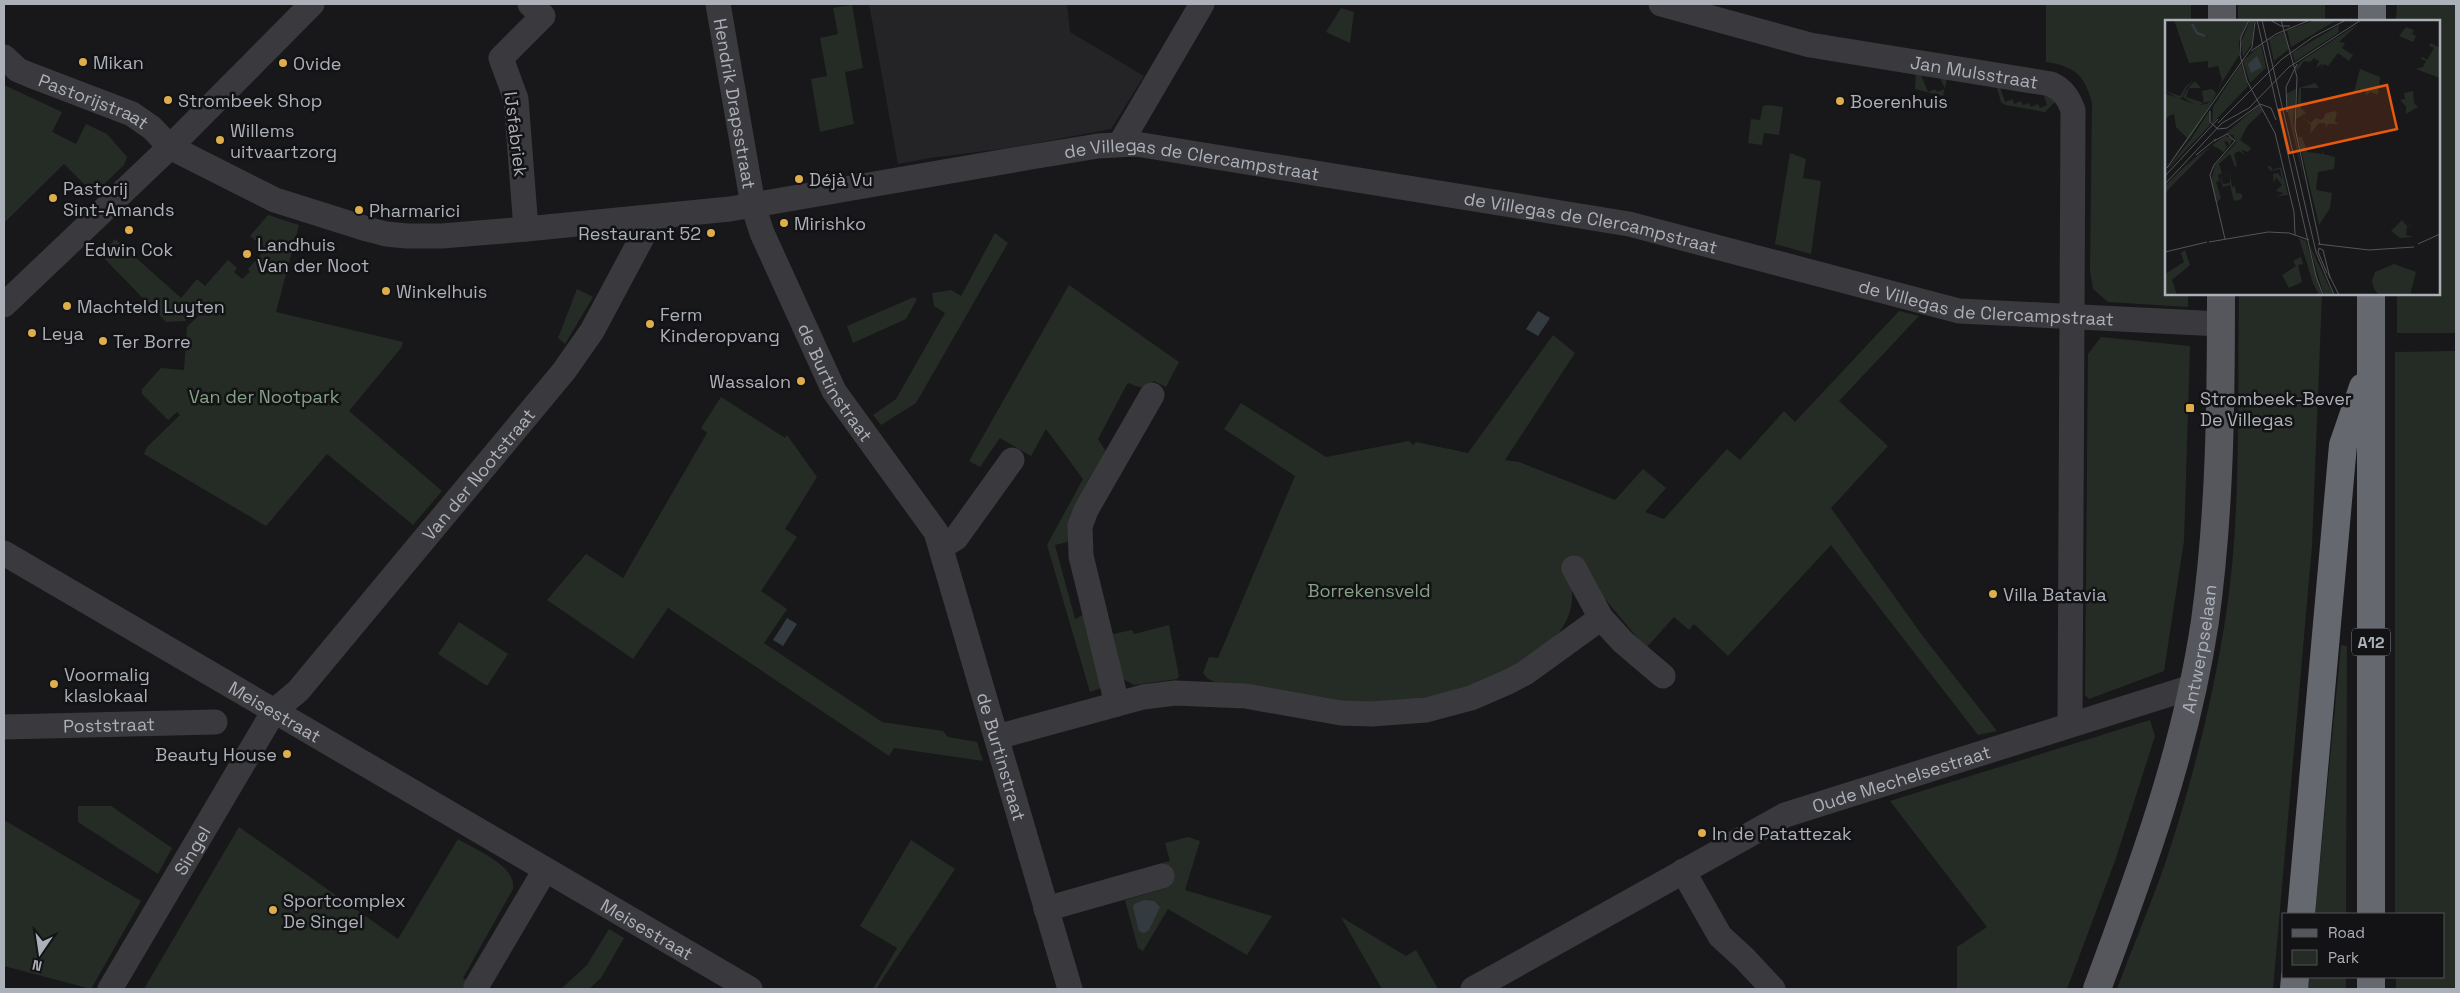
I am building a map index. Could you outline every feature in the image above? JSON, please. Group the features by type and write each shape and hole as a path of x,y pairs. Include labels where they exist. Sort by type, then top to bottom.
{"highway":[{"path":"2372,4 2372,20"},
{"name":"A12","path":"2371,295 2371,913"},
{"path":"2302,913 2343,445 2370,369"}],"main road":[{"path":"2222,4 2222,20"},
{"name":"Antwerpselaan","path":"2097,989 2141,872 2165,799 2192,687 2205,622 2214,538 2219,452 2221,295"}],"street":[{"path":"4,305 170,147 312,4"},
{"name":"IJsfabriek","path":"526,229 516,99 501,58 543,16 530,4"},
{"name":"Hendrik Drapsstraat","path":"718,4 753,205"},
{"path":"1120,144 1202,4"},
{"name":"Jan Mulsstraat","path":"1661,4 1810,45 2040,81 2051,84 2061,90 2069,99 2073,110 2073,318"},
{"name":"Pastorijstraat","path":"8,61 30,75 132,114 152,128 170,147"},
{"name":"de Villegas de Clercampstraat","path":"170,147 275,200 386,234 428,236 653,217 753,205 1030,157 1120,144 1150,146 1629,224 1959,311 2221,324"},
{"name":"de Burtinstraat","path":"753,205 762,233 834,391 936,532 1070,989"},
{"name":"Van der Nootstraat","path":"274,711 298,691 564,371 592,331 653,217"},
{"path":"2070,724 2073,318"},
{"path":"1117,704 1081,556 1080,526 1095,494 1152,395"},
{"path":"941,547 956,538 1012,460"},
{"name":"Meisestraat","path":"4,553 750,989"},
{"path":"1574,568 1601,618 1623,642 1663,676"},
{"path":"997,737 1143,697 1175,693 1245,696 1341,713 1372,714 1426,710 1470,698 1508,682 1524,673 1601,618"},
{"name":"Oude Mechelsestraat","path":"1473,989 1785,815 2192,687"},
{"name":"Singel","path":"110,989 274,711"},
{"name":"Poststraat","path":"4,727 215,722"},
{"path":"476,987 545,870"},
{"path":"1683,871 1720,936 1773,989"},
{"path":"1046,909 1162,876"}],"shaded area":[{"path":"869,4 1067,4 1070,32 1144,76 1111,129 1016,147 898,164"},
{"path":"1538,311 1550,318 1538,336 1526,329"},
{"path":"787,618 797,624 783,646 773,640"},
{"path":"1144,900 1154,901 1160,907 1149,930 1144,933 1139,931 1133,907 1134,904"}],"green space":[{"path":"2046,4 2191,4 2191,20 2165,20 2165,295 2188,295 2188,307 2108,302 2093,289 2090,271 2092,103 2086,85 2077,74 2064,66 2046,62"},
{"path":"2238,4 2325,4 2325,20 2238,20"},
{"path":"2397,4 2456,4 2456,333 2397,333 2397,295 2440,295 2440,20 2396,20"},
{"path":"852,5 863,68 845,72 854,124 820,132 811,79 827,76 820,38 838,34 833,8"},
{"path":"1341,8 1354,12 1350,43 1326,32"},
{"path":"1916,70 1919,70 1928,92 1935,89 1937,92 1945,89 1943,96 1915,89"},
{"path":"1938,73 1948,74 1945,88"},
{"path":"1995,81 1998,81 2005,102 2013,99 2014,104 2021,101 2023,105 2029,103 2031,107 2038,104 2040,108 2047,105 2041,88 2058,99 2045,112 2005,105 2001,102"},
{"path":"4,85 62,112 52,132 76,144 86,124 107,134 127,157 124,165 94,194 64,164 4,223"},
{"path":"1763,106 1783,107 1779,135 1764,133 1762,145 1748,143 1751,119 1760,120"},
{"path":"1790,153 1806,159 1803,178 1821,181 1811,254 1775,244"},
{"name":"Van der Nootpark","path":"268,215 299,225 276,312 403,342 401,348 349,411 442,491 413,525 327,454 266,526 144,454 147,447 180,415 177,412 168,420 142,394 142,389 161,368 184,370 187,327 198,316 194,313 185,321 166,322 101,255 115,239 181,298 197,279 205,286 228,260 237,268 234,272 242,279 250,272 248,269 266,249 250,236"},
{"path":"995,233 1008,243 916,403 881,425 873,415 896,399 945,313 934,306 932,293 951,290 961,296"},
{"path":"1069,285 1179,362 1166,387 1154,381 1148,386 1142,387 1127,384 1098,439 1108,455 1072,541 1055,545 1075,619 1087,613 1101,688 1090,692 1047,545 1083,479 1046,429 1031,456 1000,438 980,467 969,461"},
{"path":"577,289 593,297 565,344 558,338"},
{"path":"2239,295 2322,295 2312,546 2273,989 2117,989 2167,858 2194,768 2215,677 2231,575 2238,455"},
{"path":"914,297 917,299 906,319 853,343 847,326"},
{"name":"Borrekensveld","path":"1899,311 1919,316 1839,401 1888,446 1831,508 1922,635 1997,731 1978,735 1831,545 1728,656 1694,624 1689,630 1674,617 1646,648 1605,599 1572,590 1568,618 1552,641 1527,661 1496,676 1427,697 1395,702 1357,704 1215,682 1208,679 1203,673 1209,657 1218,658 1295,476 1224,429 1241,403 1326,457 1409,441 1413,445 1416,442 1468,453 1553,335 1575,353 1505,460 1519,462 1615,500 1643,469 1666,488 1645,512 1664,519 1727,449 1740,460 1784,411 1795,422"},
{"path":"2101,337 2190,346 2184,541 2164,671 2089,699 2085,695 2088,354"},
{"path":"2456,351 2456,989 2396,989 2396,978 2445,978 2445,913 2395,913 2395,352"},
{"path":"721,397 785,438 787,435 817,477 785,529 797,537 761,591 787,609 764,643 882,722 943,731 948,737 977,742 983,761 894,748 889,756 668,608 633,659 547,600 586,554 623,578 707,433 701,428"},
{"path":"459,622 508,654 487,686 438,654"},
{"path":"1169,625 1179,676 1177,679 1134,685 1123,679 1113,634 1132,630 1134,634"},
{"path":"2341,645 2347,646 2346,913 2315,913"},
{"path":"2150,720 2155,736 2116,858 2067,989 1957,989 1957,947 1987,927 1890,801"},
{"path":"78,806 111,806 172,848 158,874 78,822"},
{"path":"4,820 141,901 91,989 4,966"},
{"name":"Sportcomplex De Singel","path":"239,827 398,939 458,839 494,859 509,873 513,881 513,889 463,978 479,989 144,989"},
{"path":"1188,837 1200,841 1185,890 1272,916 1247,955 1168,909 1143,951 1138,948 1125,900 1166,888 1159,864 1170,861 1165,843"},
{"path":"911,840 955,869 876,989 873,989 897,948 860,926"},
{"path":"1341,917 1406,956 1416,950 1438,989 1382,989"},
{"path":"609,929 624,938 601,978 589,989 561,989 587,965"},
{"path":"2309,978 2346,978 2346,989 2308,989"}],"place":[{"name":"Mikan","path":"83,62"},
{"name":"Ovide","path":"283,63"},
{"name":"Strombeek Shop","path":"168,100"},
{"name":"Boerenhuis","path":"1840,101"},
{"name":"Willems uitvaartzorg","path":"220,140"},
{"name":"Déjà Vu","path":"799,179"},
{"name":"Pastorij Sint-Amands","path":"53,198"},
{"name":"Pharmarici","path":"359,210"},
{"name":"Mirishko","path":"784,223"},
{"name":"Edwin Cok","path":"129,230"},
{"name":"Restaurant 52","path":"711,233"},
{"name":"Landhuis Van der Noot","path":"247,254"},
{"name":"Winkelhuis","path":"386,291"},
{"name":"Machteld Luyten","path":"67,306"},
{"name":"Ferm Kinderopvang","path":"650,324"},
{"name":"Leya","path":"32,333"},
{"name":"Ter Borre","path":"103,341"},
{"name":"Wassalon","path":"801,381"},
{"name":"Strombeek-Bever De Villegas","path":"2190,408"},
{"name":"Villa Batavia","path":"1993,594"},
{"name":"Voormalig klaslokaal","path":"54,684"},
{"name":"Beauty House","path":"287,754"},
{"name":"In de Patattezak","path":"1702,833"},
{"name":"Sportcomplex De Singel","path":"273,910"}]}
